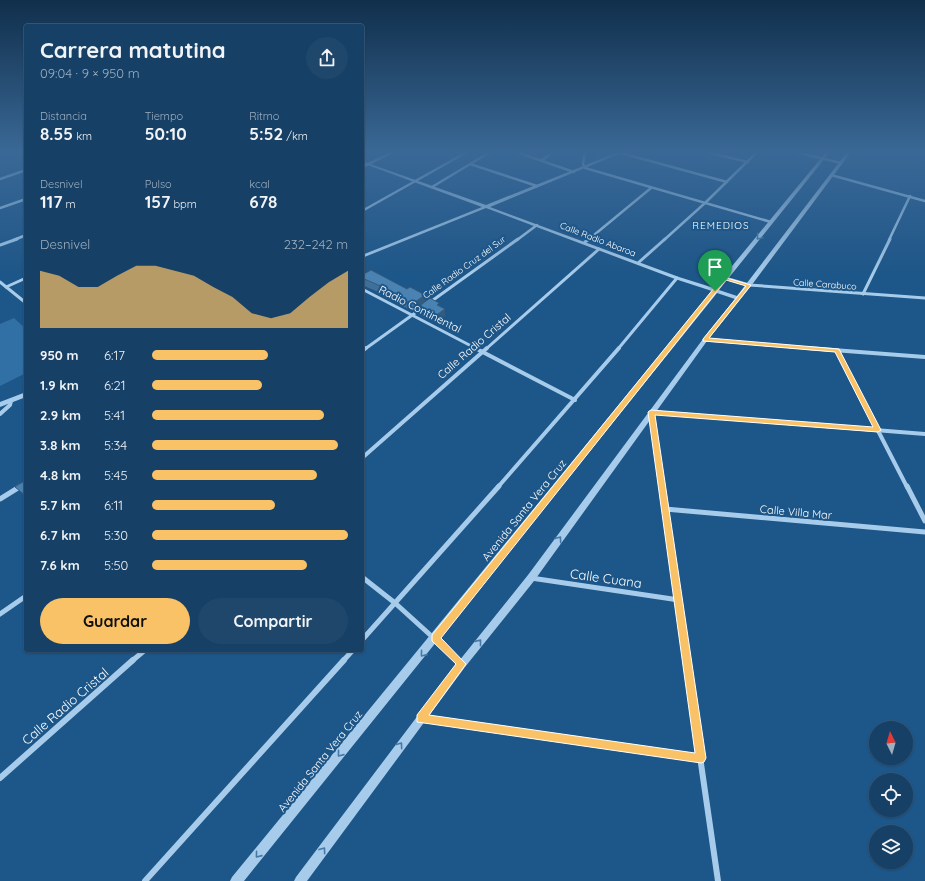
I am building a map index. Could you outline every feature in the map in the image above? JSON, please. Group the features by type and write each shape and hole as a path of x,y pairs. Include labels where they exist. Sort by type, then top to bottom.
{"street":[{"path":"364,210 394,193"},
{"name":"Calle Radio Abaroa","path":"450,193 585,242 677,278 738,298"},
{"path":"364,257 519,193"},
{"path":"585,242 645,193"},
{"path":"669,193 771,222"},
{"path":"638,262 716,193"},
{"name":"Avenida Santa Vera Cruz","path":"236,881 795,193"},
{"path":"300,881 420,718 531,578 651,412 817,193"},
{"path":"899,193 925,200"},
{"path":"863,294 910,196"},
{"path":"0,208 24,200"},
{"name":"Calle Radio Cruz del Sur","path":"364,350 537,225"},
{"path":"0,245 24,236"},
{"name":"Calle Radio Cristal","path":"364,456 599,248"},
{"path":"364,638 575,400 677,278"},
{"name":"Calle Carabuco","path":"725,278 749,285 925,298"},
{"path":"6,287 24,279"},
{"path":"0,282 24,301"},
{"name":"Radio Continental","path":"364,290 575,400"},
{"path":"705,340 925,357"},
{"path":"837,351 925,521"},
{"path":"0,405 24,395"},
{"path":"0,414 10,405 11,400"},
{"path":"651,412 925,434"},
{"path":"651,412 718,881"},
{"path":"0,499 24,484"},
{"name":"Calle Villa Mar","path":"665,509 925,532"},
{"name":"Calle Cuana","path":"531,578 679,600"},
{"path":"364,579 395,603 462,664"},
{"path":"0,614 24,597"},
{"name":"Calle Radio Cristal","path":"0,778 143,652"},
{"path":"145,881 351,652"},
{"path":"420,718 701,758"}],"shaded area":[{"path":"14,318 24,327 24,374 0,386 0,324"}],"building":[{"path":"371,270 407,289 410,287 425,295 415,302 408,302 383,290 385,288 364,279 364,274"},
{"path":"430,298 439,303 437,305 445,309 435,316 423,310 421,305"},
{"path":"24,481 24,494 15,487"}],"district":[{"name":"REMEDIOS","path":"721,225"}],"route":[{"path":"725,278 749,285 705,340 837,351 878,430 651,412 701,758 420,718 462,664 435,638 715,291 725,278"}]}
